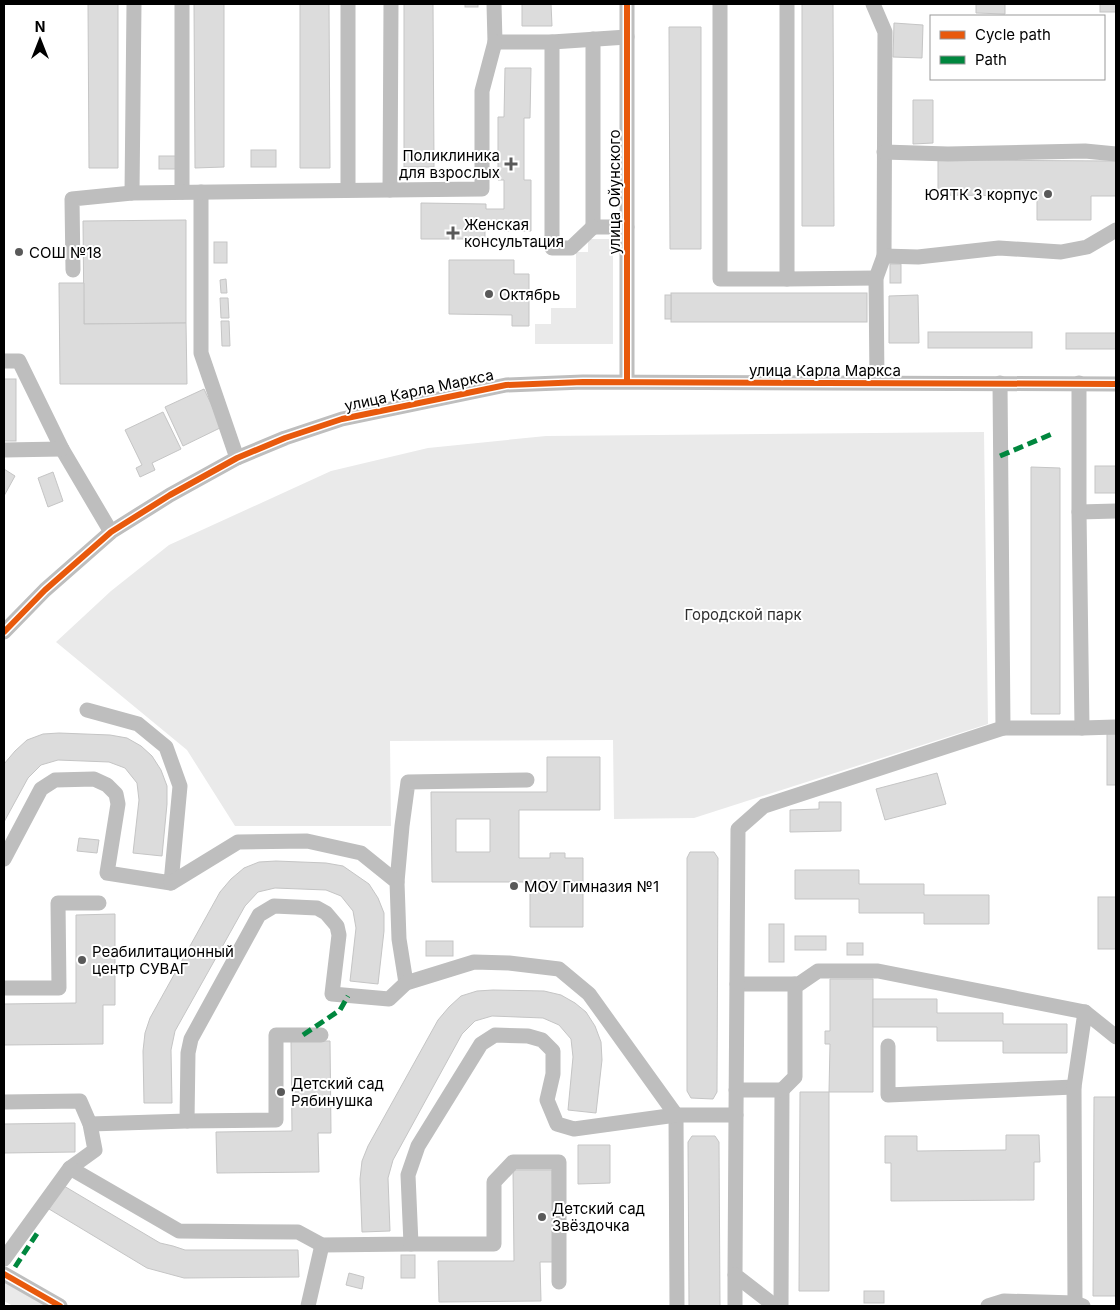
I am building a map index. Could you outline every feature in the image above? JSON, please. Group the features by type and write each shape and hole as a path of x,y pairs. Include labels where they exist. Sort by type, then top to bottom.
{"street":[{"path":"132,193 134,4"},
{"path":"182,4 182,192"},
{"path":"348,4 348,190"},
{"path":"390,190 391,4"},
{"path":"73,270 72,198 132,193 482,189 482,91 495,42 494,4"},
{"name":"улица Ойунского","path":"626,381 627,4"},
{"path":"720,4 720,279 876,278"},
{"path":"787,4 787,279"},
{"path":"872,4 885,32 884,256 876,278 878,382"},
{"path":"495,42 552,42 627,37"},
{"path":"593,39 593,227"},
{"path":"552,42 552,248 571,248 593,227 627,227"},
{"path":"884,152 948,154 1085,151 1116,154"},
{"path":"201,192 201,353 237,458"},
{"path":"884,256 918,257 999,248 1061,252 1087,247 1116,230"},
{"path":"4,361 19,361 62,449 110,532"},
{"name":"улица Карла Маркса","path":"4,632 45,590 110,532 170,495 237,458 285,438 342,419 506,385 626,381 1116,384"},
{"path":"1000,383 1003,728"},
{"path":"1079,384 1078,512 1082,728"},
{"path":"4,450 62,449"},
{"path":"1078,512 1116,512"},
{"path":"86,710 138,724 166,747 180,786 171,883"},
{"path":"735,1306 738,829 764,806 1003,728 1116,727"},
{"path":"4,859 41,789 55,780 94,779 108,785 116,794 118,804 107,873 171,883 238,842 307,841 361,853 398,882"},
{"path":"406,982 399,939 398,882 402,826 408,782 527,780"},
{"path":"4,988 59,988 58,903 99,902"},
{"path":"188,1121 188,1052 191,1039 260,915 274,906 317,908 326,913 337,926 339,935 332,994 389,999 406,982 474,962 509,963 559,969 590,994 676,1115 677,1306"},
{"path":"737,984 799,984 818,971 878,971 1085,1012 1116,1038"},
{"path":"781,1306 782,1090 795,1077 795,984"},
{"path":"988,1306 1004,1301 1079,1305 1074,1088 1085,1012"},
{"path":"90,1124 276,1120 276,1035 321,1035"},
{"path":"411,1244 408,1175 418,1146 481,1044 494,1036 528,1036 542,1040 553,1051 553,1074 547,1100 557,1124 574,1129 676,1115 736,1115"},
{"path":"888,1046 888,1094 1074,1088"},
{"path":"736,1090 782,1090"},
{"path":"4,1102 80,1101 90,1124 96,1150 70,1168 4,1259"},
{"path":"70,1168 179,1231 298,1232 322,1245 494,1244 494,1182 513,1162 559,1162 559,1282"},
{"path":"308,1306 322,1245"},
{"path":"4,1274 60,1306"},
{"path":"735,1275 775,1306"}],"green space":[{"path":"588,239 613,239 613,344 535,344 535,324 551,324 551,308 576,308 576,252 588,252"},
{"name":"Городской парк","path":"984,432 988,724 694,818 614,819 613,740 390,741 391,826 235,826 187,750 56,642 111,591 169,545 331,471 428,448 546,436"},
{"path":"4,1282 46,1306 13,1306 4,1301"}],"building":[{"path":"88,4 118,4 118,168 89,168"},
{"path":"194,4 224,4 224,167 195,168"},
{"path":"300,4 329,4 330,168 300,168"},
{"path":"404,4 433,4 434,167 404,167"},
{"path":"465,4 478,4 478,7 465,7"},
{"path":"522,4 551,4 552,26 522,26"},
{"path":"802,4 833,4 834,226 802,226"},
{"path":"976,4 1005,4 1005,14 976,13"},
{"path":"1100,4 1116,4 1116,12 1100,12"},
{"path":"894,23 923,25 922,58 893,57"},
{"path":"669,27 701,27 701,249 670,249"},
{"name":"Поликлиника для взрослых","path":"505,68 531,68 530,118 524,118 524,180 531,180 531,231 504,231 504,226 485,226 485,239 421,239 421,203 486,204 486,209 504,209 504,180 498,180 498,117 504,117"},
{"path":"913,100 933,100 933,143 913,144"},
{"path":"251,150 276,150 276,167 251,167"},
{"path":"159,156 177,156 177,169 159,169"},
{"path":"938,160 1116,161 1116,196 1091,196 1091,220 1037,220 1037,196 938,195"},
{"path":"186,220 186,323 84,324 83,221"},
{"path":"214,242 227,242 227,263 214,263"},
{"name":"Октябрь","path":"449,260 514,260 514,274 529,274 529,326 512,326 512,315 449,314"},
{"path":"890,264 901,264 901,283 890,283"},
{"path":"226,279 227,293 221,293 220,280"},
{"path":"59,283 84,283 84,324 186,323 187,384 60,384"},
{"path":"671,293 867,293 867,322 671,322"},
{"path":"665,295 671,295 671,319 665,319"},
{"path":"918,295 919,343 889,343 889,296"},
{"path":"220,298 228,298 229,318 221,318"},
{"path":"221,321 229,321 230,346 222,346"},
{"path":"928,332 1032,332 1032,348 928,348"},
{"path":"1066,333 1116,333 1116,349 1066,349"},
{"path":"4,379 16,379 16,441 4,441"},
{"path":"204,389 222,427 183,446 165,407"},
{"path":"163,412 181,449 152,463 155,470 140,477 136,468 142,465 125,430"},
{"path":"1095,466 1116,466 1116,493 1095,493"},
{"path":"1031,467 1060,468 1060,714 1031,714"},
{"path":"4,469 15,476 4,496"},
{"path":"53,472 63,501 48,507 38,478"},
{"path":"43,734 110,735 127,738 141,746 152,756 161,770 167,786 162,856 133,853 139,800 137,783 125,768 109,762 58,760 41,765 28,778 4,822 4,764 27,740"},
{"path":"1107,734 1116,734 1116,785 1107,785"},
{"path":"547,757 600,757 600,810 519,810 519,858 550,858 550,853 565,853 565,858 583,858 583,927 530,927 530,882 432,882 431,792 547,792","holes":["456,819 490,819 490,852 456,852"]},
{"path":"937,773 946,804 885,820 876,789"},
{"path":"819,802 841,802 841,831 790,832 790,810 819,809"},
{"path":"79,838 99,840 97,853 77,851"},
{"path":"690,852 714,852 718,858 717,1092 713,1099 691,1098 687,1091 687,858"},
{"path":"259,862 326,863 343,866 369,884 378,898 384,913 384,931 378,984 350,981 356,928 353,911 341,896 326,890 275,888 258,892 245,906 175,1031 171,1050 172,1103 144,1103 143,1051 145,1033 150,1018 220,892 244,868"},
{"path":"795,870 859,870 859,884 924,884 924,895 989,895 989,924 924,924 924,913 859,913 859,899 795,899"},
{"path":"1098,897 1116,897 1116,949 1098,949"},
{"path":"115,914 115,1005 103,1005 103,1044 4,1045 4,1004 76,1003 76,915"},
{"path":"769,924 784,924 784,962 769,962"},
{"path":"795,936 826,936 826,950 795,950"},
{"path":"426,941 453,941 453,956 426,956"},
{"path":"847,943 863,943 863,955 847,955"},
{"path":"830,979 873,979 873,1092 829,1092 830,1044 825,1044 825,1031 830,1031"},
{"path":"477,991 544,991 561,995 586,1012 595,1026 601,1042 602,1060 596,1113 568,1110 573,1057 571,1039 559,1025 543,1018 492,1016 475,1021 462,1034 393,1160 388,1178 390,1231 362,1232 360,1179 362,1161 368,1146 438,1020 461,996"},
{"path":"873,999 937,999 937,1013 1003,1013 1003,1024 1067,1024 1067,1053 1003,1053 1003,1041 937,1041 937,1027 873,1027"},
{"path":"291,1041 330,1041 331,1133 318,1133 319,1172 217,1173 216,1132 292,1131"},
{"path":"800,1092 829,1092 829,1291 799,1291"},
{"path":"1094,1097 1116,1097 1116,1296 1093,1296"},
{"path":"75,1123 75,1152 4,1153 4,1124"},
{"path":"1006,1135 1039,1135 1040,1162 1034,1162 1034,1200 891,1201 891,1163 885,1163 885,1136 917,1136 917,1151 1006,1150"},
{"path":"692,1136 715,1136 719,1142 720,1306 689,1306 688,1142"},
{"path":"578,1145 610,1145 610,1183 578,1184"},
{"path":"513,1170 552,1170 553,1262 540,1262 541,1301 439,1302 438,1261 514,1261"},
{"path":"64,1186 160,1243 185,1250 298,1250 299,1277 184,1278 147,1268 49,1209"},
{"path":"401,1255 415,1255 415,1278 401,1278"},
{"path":"349,1273 364,1277 362,1289 346,1285"},
{"path":"864,1291 884,1291 884,1303 864,1303"}],"marked path":[{"path":"1000,456 1052,434"},
{"path":"303,1035 340,1010 348,996"},
{"path":"15,1267 38,1232"}],"cycle path":[{"path":"627,4 627,381"},
{"path":"4,632 45,590 111,532 170,495 237,458 285,438 342,419 506,385 583,382 1116,384"},
{"path":"4,1274 60,1306"}],"place":[{"name":"Поликлиника для взрослых","path":"511,164"},
{"name":"ЮЯТК 3 корпус","path":"1048,194"},
{"name":"Женская консультация","path":"453,233"},
{"name":"СОШ №18","path":"19,252"},
{"name":"Октябрь","path":"489,294"},
{"name":"МОУ Гимназия №1","path":"514,886"},
{"name":"Реабилитационный центр СУВАГ","path":"82,960"},
{"name":"Детский сад Рябинушка","path":"281,1092"},
{"name":"Детский сад Звёздочка","path":"542,1217"}]}
